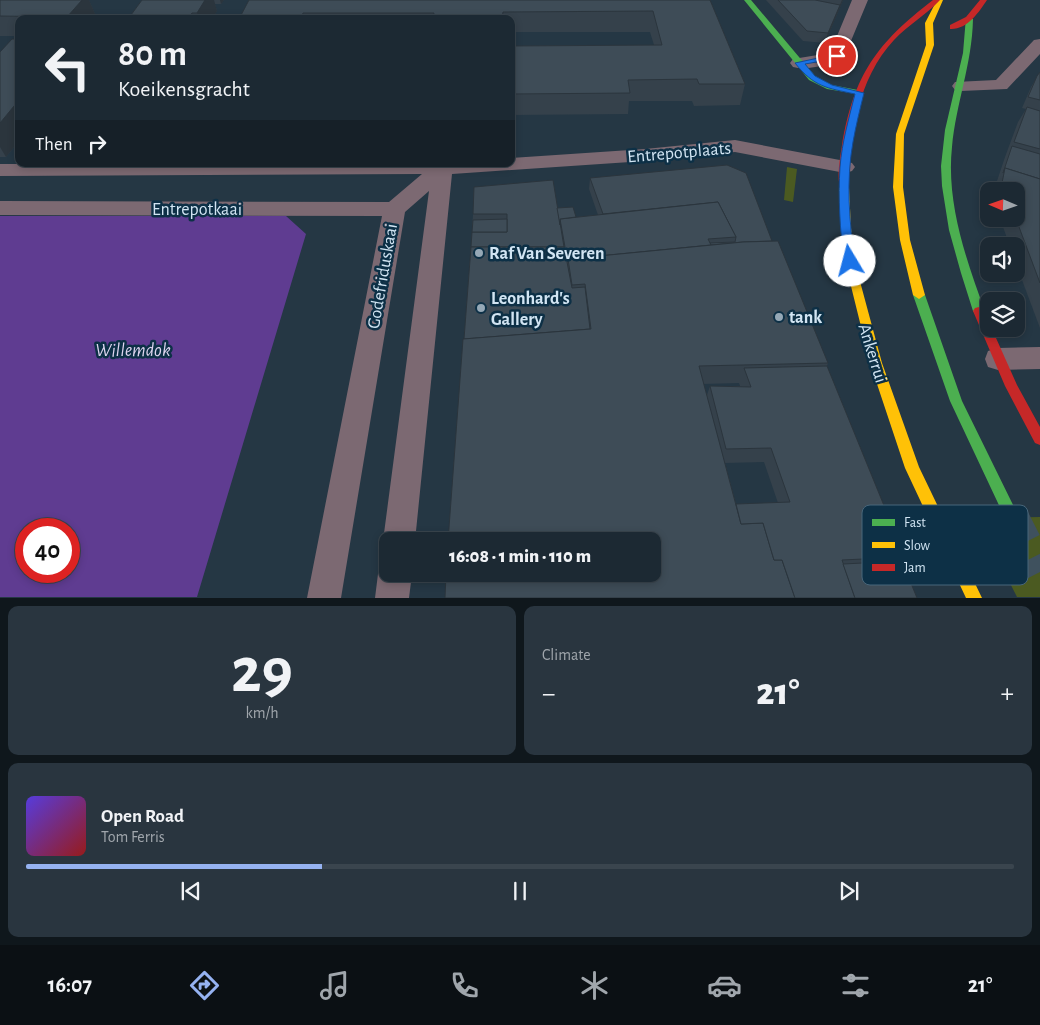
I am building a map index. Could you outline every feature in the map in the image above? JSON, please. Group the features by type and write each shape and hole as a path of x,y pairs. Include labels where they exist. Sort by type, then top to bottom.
{"street":[{"path":"747,0 812,78 830,86 860,93"},
{"path":"799,63 837,56 860,0"},
{"path":"938,0 929,24 938,39"},
{"name":"Ankerrui","path":"930,505 912,468 869,345 852,277 845,228 845,167 848,142 860,93 879,54 889,42 938,0"},
{"path":"984,0 969,19 938,39 900,134 898,186 905,240 922,309 956,401 1006,505"},
{"path":"969,19 969,45 947,147 947,185 956,235 974,299 1018,402 1040,439"},
{"path":"961,86 1001,85 1040,44"},
{"name":"Entrepotplaats","path":"515,164 735,146 845,167"},
{"name":"Entrepotplaats","path":"442,168 459,167"},
{"path":"0,170 442,168 400,532"},
{"name":"Godefriduskaai","path":"324,598 394,209 442,168"},
{"name":"Entrepotkaai","path":"0,208 394,209"},
{"path":"998,359 1040,358"},
{"path":"392,598 394,582"},
{"name":"Ankerrui","path":"968,585 974,598"}],"green space":[{"path":"787,167 797,169 793,202 784,200"},
{"path":"1028,517 1040,517 1040,597 1017,597 1011,585 1028,585"}],"water":[{"name":"Willemdok","path":"0,216 286,216 306,234 197,597 0,597"}],"building":[{"path":"0,0 82,0 69,15 0,16"},
{"path":"142,0 205,0 197,13 192,13 191,15 131,15"},
{"path":"249,0 710,0 745,84 699,84 697,79 628,80 630,93 515,94 515,46 662,45 653,11 503,12 503,15 303,13 302,15 241,15"},
{"path":"778,0 815,0 840,5 828,33 807,31"},
{"path":"12,39 15,39 15,105 0,123 0,52"},
{"path":"1040,72 1040,100 1028,97"},
{"path":"1027,107 1040,111 1040,149 1014,142"},
{"path":"1012,146 1040,154 1040,179 1005,168 1003,173"},
{"path":"727,165 746,173 772,241 711,245 710,243 735,242 736,237 718,202 603,214 590,178"},
{"path":"1005,168 1040,179 1040,283 1025,243 1025,237 1023,237 1019,228 1025,228 1025,182 1002,182"},
{"path":"553,180 564,247 471,247 472,232 507,232 507,214 473,214 474,187"},
{"path":"718,202 736,237 708,239 711,245 568,259 572,288 585,287 590,329 464,339 471,247 565,247 560,219"},
{"path":"573,207 576,217 560,219 560,225 557,208"},
{"path":"507,219 507,232 472,232 473,220"},
{"path":"778,241 828,363 699,366 741,524 763,523 774,560 782,560 795,598 445,598 446,582 661,582 661,532 449,532 463,339 591,329 585,284 572,285 568,259 743,242"},
{"path":"827,366 884,505 862,505 862,559 842,560 855,598 795,598 782,560 774,560 763,523 741,524 736,504 790,502 771,448 726,449 710,386 751,387 744,368"},
{"path":"862,563 862,585 912,585 917,598 855,598 843,564"}],"tunnel":[{"path":"1028,548 1040,572"}],"traffic: fast":[{"path":"747,0 812,78 830,87 860,93"},
{"path":"969,19 967,53 950,130 946,166 954,230 979,311"},
{"path":"919,295 956,401 1006,505"}],"traffic: slow":[{"path":"919,295 905,240 898,187 900,134 930,45 929,23 940,0"},
{"path":"844,188 846,228 853,274 876,363 912,468 930,505"},
{"path":"968,585 974,598"}],"traffic: jam":[{"path":"844,188 844,170 849,133 853,113 866,77 875,60 891,39 937,0"},
{"path":"953,27 969,19 984,0"},
{"path":"979,311 1011,386 1040,439"}],"place":[{"name":"Raf Van Severen","path":"479,253"},
{"name":"Leonhard's Gallery","path":"481,308"},
{"name":"tank","path":"779,317"}],"route":[{"path":"837,56 799,63 812,78 830,86 860,93 848,142 845,167 845,228 850,261"}]}
